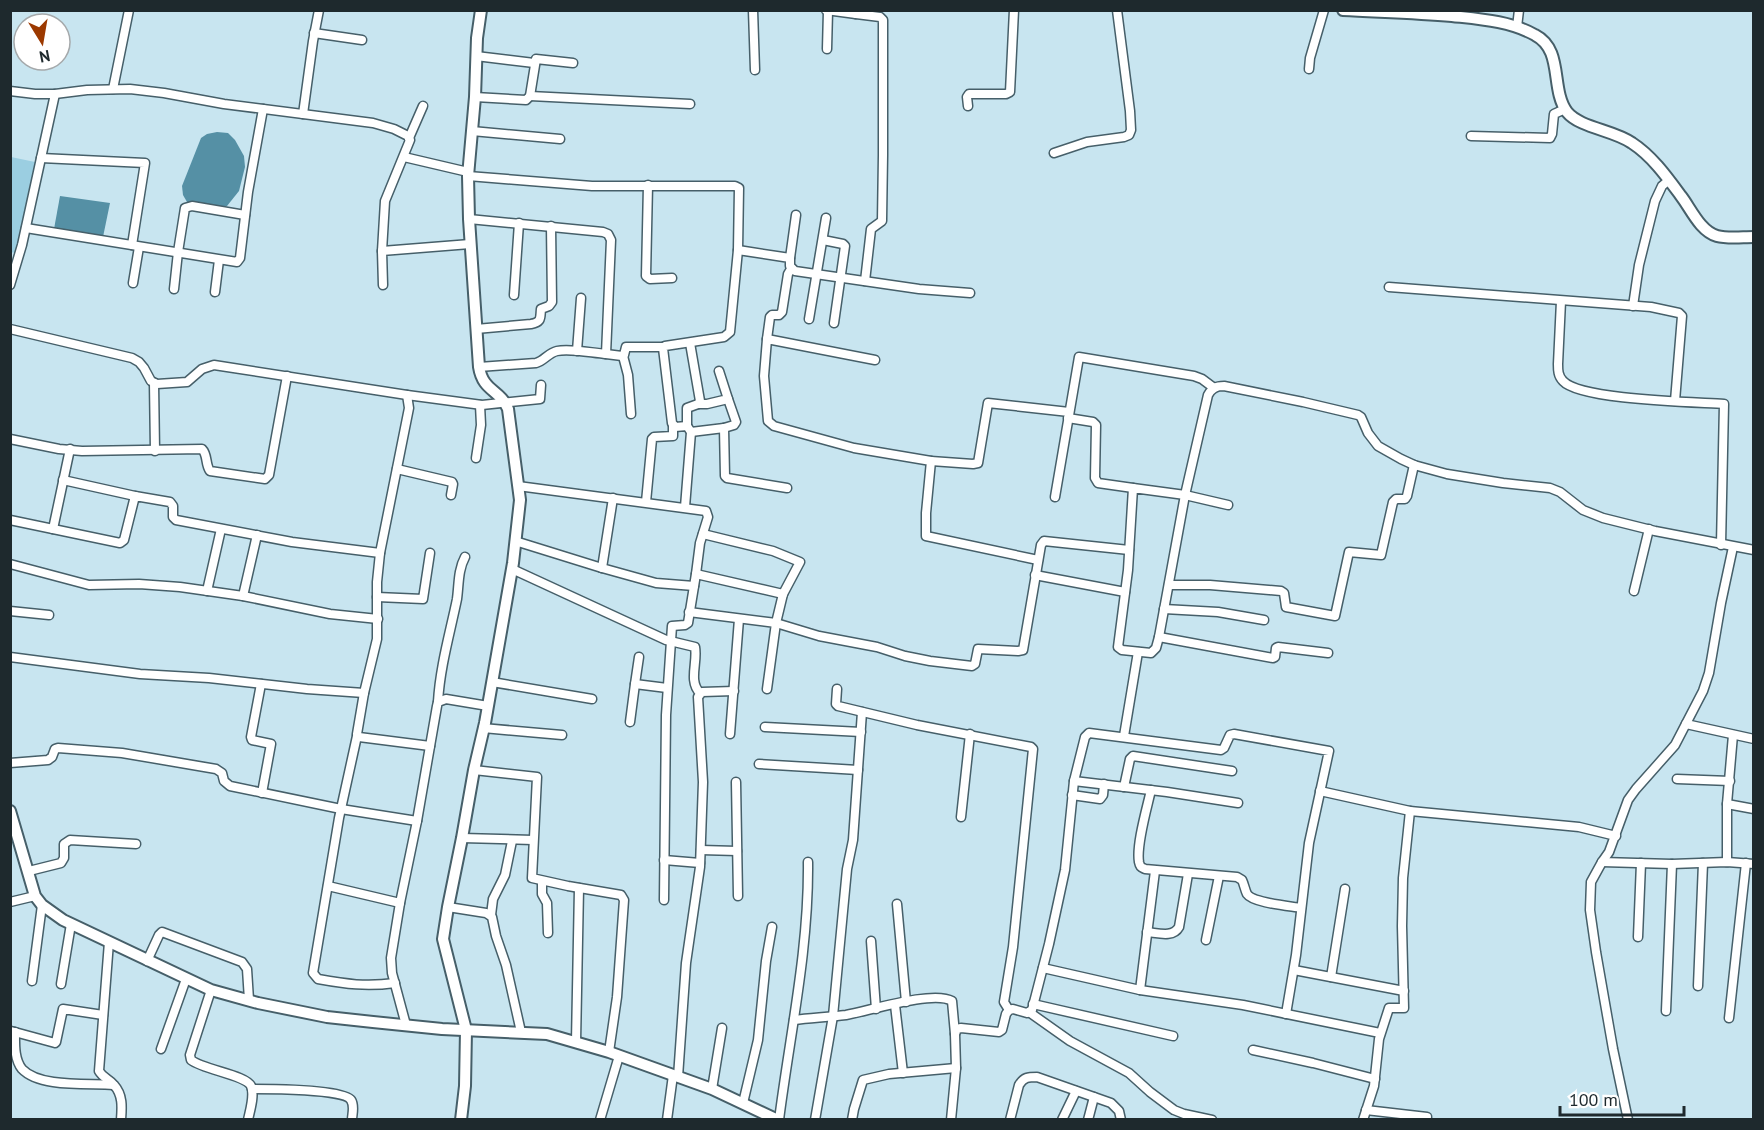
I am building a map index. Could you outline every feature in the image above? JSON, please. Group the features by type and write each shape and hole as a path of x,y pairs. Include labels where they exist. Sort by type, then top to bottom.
{"street":[{"path":"113,89 129,10"},
{"path":"303,114 318,10"},
{"path":"461,1119 465,1086 466,1030 443,939 512,570 520,500 508,409 483,382 479,367 470,244 468,174 481,10"},
{"path":"753,10 755,70"},
{"path":"968,106 969,94 1006,94 1010,92 1014,10"},
{"path":"1054,153 1087,142 1129,135 1130,111 1117,10"},
{"path":"1309,69 1324,10"},
{"path":"1342,10 1467,14 1517,27 1537,35 1547,44 1552,55 1562,101 1571,117 1614,133 1647,153 1709,232 1718,236 1754,237"},
{"path":"1517,27 1519,10"},
{"path":"827,49 827,11 856,12 883,20 882,221 871,229 865,281"},
{"path":"314,33 362,40"},
{"path":"476,56 534,63"},
{"path":"475,97 526,100 530,96 536,59 573,63"},
{"path":"10,90 35,94 113,89 164,93 224,104 373,123 394,129 410,138"},
{"path":"10,285 26,228 54,94"},
{"path":"530,96 690,105"},
{"path":"383,285 382,251 386,201 423,106"},
{"path":"26,228 234,263 239,261 263,109"},
{"path":"1471,136 1550,138 1554,114 1565,109"},
{"path":"472,131 560,139"},
{"path":"404,157 468,174 592,186 738,186 738,250 730,332 724,337 663,347 626,347 623,356 628,375 631,414"},
{"path":"41,158 146,163 133,283"},
{"path":"1633,306 1639,265 1654,201 1668,180"},
{"path":"648,185 646,276 650,279 672,278"},
{"path":"174,289 184,212 188,206 245,215"},
{"path":"796,215 790,258 791,269 788,274 782,312 770,317 767,339 764,376 767,417 770,424 854,447 931,461 974,464 978,463 988,403 1069,415 1096,424 1095,478 1098,483 1185,495 1228,505"},
{"path":"809,319 826,218"},
{"path":"469,219 603,232 610,236 606,354"},
{"path":"514,295 519,223"},
{"path":"476,328 539,322 541,309 552,302 551,226"},
{"path":"823,240 845,244 834,323"},
{"path":"382,251 470,244"},
{"path":"738,250 790,258"},
{"path":"215,292 219,260"},
{"path":"791,269 919,289 970,293"},
{"path":"1389,287 1650,307 1679,313 1682,316 1675,401"},
{"path":"577,351 581,298"},
{"path":"1561,301 1558,364 1563,382 1573,388 1607,396 1724,404 1721,545"},
{"path":"10,329 132,358 139,362 154,383 155,451"},
{"path":"767,339 874,360"},
{"path":"690,343 699,404"},
{"path":"646,502 652,439 656,436 673,436 663,347"},
{"path":"479,367 536,363 556,351 623,356"},
{"path":"1055,497 1081,356 1194,376 1214,388"},
{"path":"154,383 187,382 202,369 214,365 481,405 540,399 542,385"},
{"path":"673,426 689,429 724,428 735,424 719,371"},
{"path":"10,439 70,450 202,449 210,471 260,479 267,478 287,376"},
{"path":"1133,488 1129,550 1118,647 1122,650 1138,652 1155,651 1185,495 1208,395 1214,388 1224,386 1358,415 1378,446 1414,465 1447,474 1550,488 1560,492 1583,510 1592,513 1649,529 1754,550"},
{"path":"394,983 362,986 318,979 313,969 341,809 377,639 380,553 409,408 407,395"},
{"path":"685,507 689,429 687,408 728,399"},
{"path":"476,458 482,425 481,405"},
{"path":"724,428 724,474 726,477 787,488"},
{"path":"53,529 70,450"},
{"path":"931,461 926,536 1038,560"},
{"path":"1169,585 1210,585 1281,591 1284,593 1286,607 1335,616 1349,552 1381,555 1393,502 1396,499 1406,498 1414,465"},
{"path":"397,469 452,482 451,495"},
{"path":"63,480 170,502 173,506 173,517 176,520 292,542 380,553"},
{"path":"518,486 703,509 708,513 687,624 672,626 670,642 667,688 664,900"},
{"path":"10,520 120,543 123,540 135,496"},
{"path":"602,568 613,498"},
{"path":"207,591 221,529"},
{"path":"1634,591 1649,529"},
{"path":"703,534 773,551 800,562 783,594 767,689"},
{"path":"243,596 257,535"},
{"path":"515,541 656,583 694,586"},
{"path":"689,612 777,623 819,636 876,647 905,656 972,666 975,664 978,649 1023,650 1041,545 1046,541 1129,550"},
{"path":"1629,1119 1613,1049 1590,910 1591,882 1609,852 1628,800 1675,745 1703,691 1709,673 1733,547"},
{"path":"377,597 423,599 430,553"},
{"path":"406,1025 394,983 390,958 417,821 460,569 465,557"},
{"path":"10,564 89,585 139,584 207,591 330,614 378,619"},
{"path":"512,570 670,642 695,647 695,688 700,693 734,691"},
{"path":"696,574 783,594"},
{"path":"1035,575 1125,592"},
{"path":"1164,609 1218,612 1264,620"},
{"path":"10,611 49,615"},
{"path":"730,734 739,619"},
{"path":"1158,637 1274,658 1278,646 1328,653"},
{"path":"1124,736 1138,652"},
{"path":"10,657 140,674 209,678 364,693"},
{"path":"630,722 639,657"},
{"path":"492,682 592,699"},
{"path":"261,684 251,737 252,740 271,744 262,793"},
{"path":"635,684 667,688"},
{"path":"837,689 836,705 917,725 1030,747 1034,751 1013,946 1004,1002 1009,1010"},
{"path":"667,1119 676,1076 686,963 699,882 703,782 698,697 700,693"},
{"path":"438,702 446,699 488,706"},
{"path":"815,1119 833,1016 847,869 853,840 862,712"},
{"path":"1686,724 1754,740"},
{"path":"765,727 861,732"},
{"path":"483,728 562,735"},
{"path":"1031,1008 1043,968 1065,870 1074,780 1086,734 1092,732 1222,750 1228,737 1234,734 1327,751 1329,754 1310,843 1294,970 1286,1014"},
{"path":"961,817 970,734"},
{"path":"1727,862 1727,804 1733,735"},
{"path":"357,736 430,746"},
{"path":"10,763 48,760 58,748 122,753 216,770 222,773 227,785 341,809 417,821"},
{"path":"1124,786 1130,759 1133,756 1232,771"},
{"path":"759,764 858,770"},
{"path":"474,770 537,777 531,876 533,879 621,895 625,904 614,1054 600,1119"},
{"path":"1677,779 1730,781"},
{"path":"1074,780 1238,803"},
{"path":"736,782 738,897"},
{"path":"1072,795 1100,798 1104,784"},
{"path":"1151,790 1140,845 1141,867 1155,871 1236,877 1242,880 1251,897 1301,908"},
{"path":"1320,791 1410,810 1579,827 1616,836"},
{"path":"1727,804 1754,809"},
{"path":"1410,810 1403,878 1404,1008 1389,1008 1380,1033 1374,1086 1364,1115 1427,1117"},
{"path":"10,811 38,900 32,981"},
{"path":"462,838 533,840"},
{"path":"28,871 61,863 64,858 65,843 70,840 136,844"},
{"path":"512,841 505,875 493,899 491,915 506,965 517,1031"},
{"path":"701,850 737,851"},
{"path":"1729,1018 1754,856"},
{"path":"664,860 700,863"},
{"path":"10,902 38,900 63,920 211,990 327,1017 466,1030 547,1034 614,1054 712,1089 778,1119 787,1054 795,1020 807,922 808,862"},
{"path":"1602,862 1751,864"},
{"path":"1638,937 1641,863"},
{"path":"1698,986 1703,863"},
{"path":"1666,1011 1672,864"},
{"path":"1140,990 1155,871"},
{"path":"1147,932 1172,934 1176,932 1179,927 1188,874"},
{"path":"1206,940 1219,876"},
{"path":"542,881 542,894 547,903 548,933"},
{"path":"328,886 400,903"},
{"path":"576,1042 579,888"},
{"path":"1331,977 1345,888"},
{"path":"897,904 906,1002"},
{"path":"448,907 491,915"},
{"path":"61,984 71,924"},
{"path":"743,1103 758,1040 772,927"},
{"path":"147,960 162,932 242,962 247,969 249,1000"},
{"path":"872,941 876,1008"},
{"path":"109,942 99,1071 104,1078 114,1084 121,1096 121,1119"},
{"path":"1043,968 1140,990 1243,1005 1380,1033"},
{"path":"1294,970 1404,991"},
{"path":"161,1049 186,979"},
{"path":"211,990 190,1055 191,1060 213,1071 249,1083 252,1089 248,1119"},
{"path":"795,1020 833,1016 906,1002 946,998 952,1001 956,1068 951,1119"},
{"path":"895,1005 903,1073"},
{"path":"1009,1010 1031,1008 1173,1036"},
{"path":"1031,1008 1070,1041 1129,1074 1174,1110 1212,1119"},
{"path":"103,1015 63,1009 55,1043 13,1032 15,1050 22,1069 32,1075 53,1082 114,1084"},
{"path":"955,1034 957,1029 961,1028 1001,1032 1009,1010"},
{"path":"712,1089 722,1028"},
{"path":"1253,1050 1375,1079"},
{"path":"852,1119 863,1080 870,1077 956,1068"},
{"path":"1010,1119 1019,1085 1025,1078 1037,1077 1111,1103 1119,1111 1121,1119"},
{"path":"252,1089 331,1092 346,1096 351,1100 353,1106 352,1119"},
{"path":"1062,1119 1076,1091"},
{"path":"1088,1119 1094,1097"}],"shaded area":[{"path":"217,132 228,133 244,156 245,167 239,191 227,206 187,202 182,186 201,138"},
{"path":"11,157 35,162 15,253 10,252"},
{"path":"60,196 110,203 103,237 54,229"}]}
